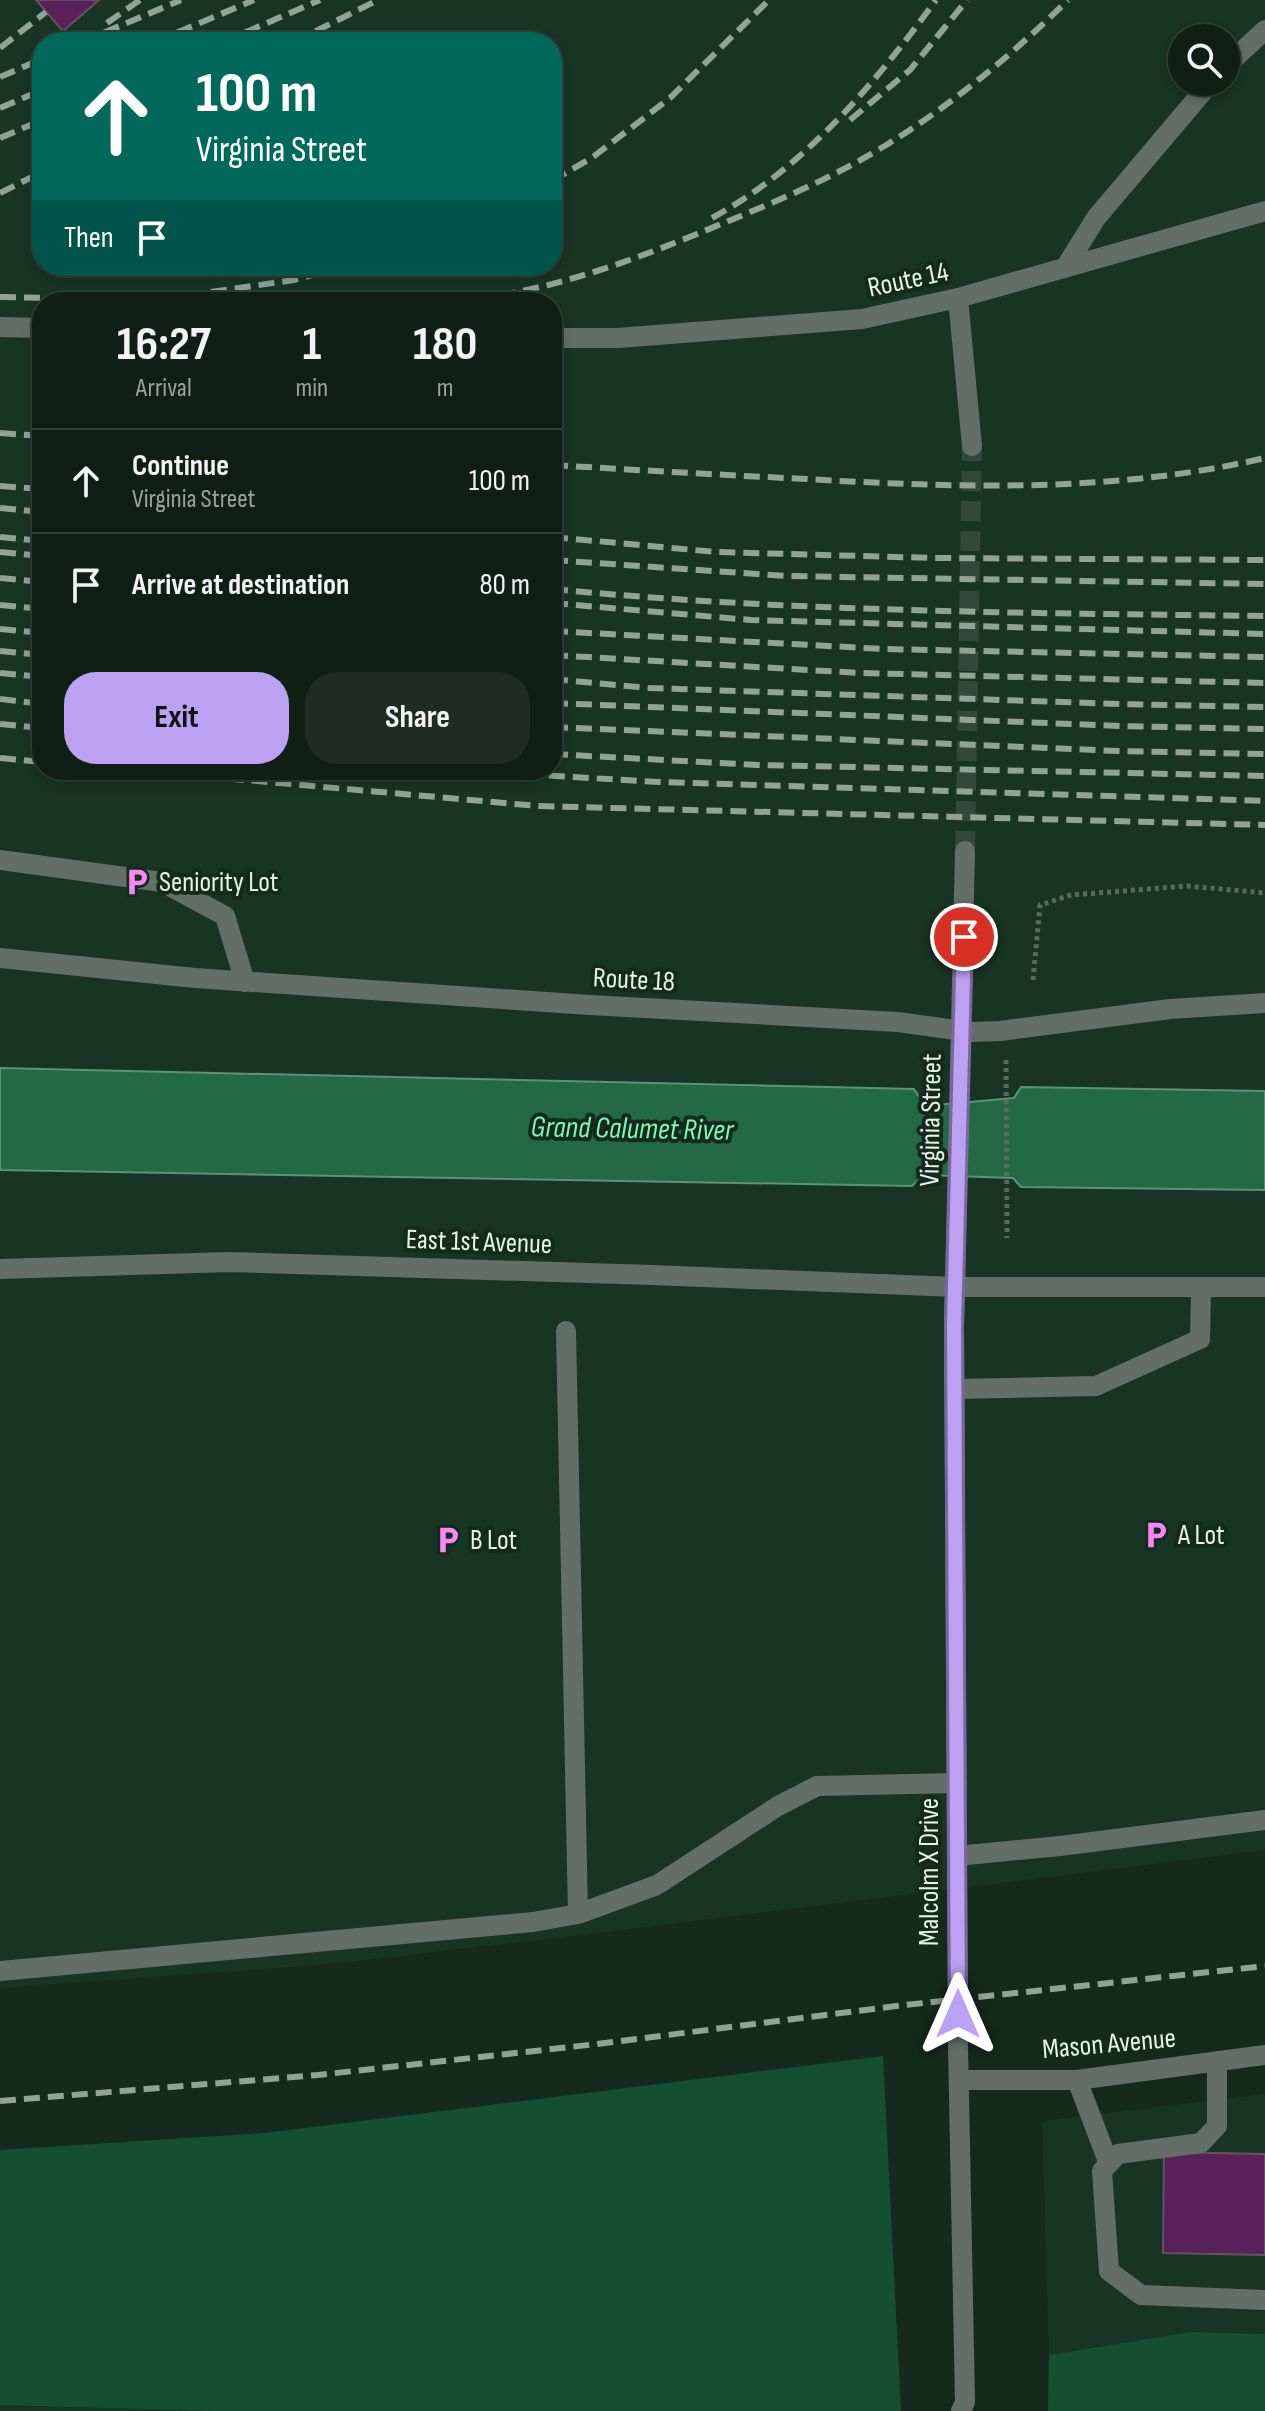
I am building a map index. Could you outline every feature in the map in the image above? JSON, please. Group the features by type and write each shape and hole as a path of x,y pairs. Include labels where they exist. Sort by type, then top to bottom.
{"street":[{"path":"1240,53 1265,30"},
{"path":"1065,268 1096,218 1199,96"},
{"name":"Route 14","path":"562,338 618,338 862,319 958,298 1265,211"},
{"path":"958,298 972,446"},
{"path":"0,327 32,328"},
{"name":"Virginia Street","path":"955,1389 965,851"},
{"path":"0,860 162,882 225,916 245,982"},
{"name":"Route 18","path":"0,958 245,982 898,1022 960,1031 1000,1031 1170,1009 1265,1003"},
{"name":"East 1st Avenue","path":"0,1269 229,1262 956,1287 1265,1287"},
{"path":"955,1389 1096,1386 1200,1339 1201,1289"},
{"path":"566,1331 578,1914"},
{"name":"Malcolm X Drive","path":"955,1389 959,2080 965,2408"},
{"path":"0,1971 505,1925 578,1914 657,1885 778,1806 817,1786 957,1783"},
{"path":"957,1856 1265,1820"},
{"name":"Mason Avenue","path":"959,2080 1077,2080 1265,2055"},
{"path":"1217,2061 1217,2126 1201,2143 1118,2154 1102,2171 1109,2271 1141,2295 1265,2300"},
{"path":"1077,2080 1109,2164"}],"path":[{"path":"1033,980 1040,905 1071,895 1187,886 1265,893"},
{"path":"1006,1055 1007,1238"}],"shaded area":[{"path":"0,0 1265,0 1265,1850 322,1965 0,1988"},
{"path":"883,2056 901,2411 212,2411 0,2405 0,2150 264,2133"},
{"path":"1265,2094 1265,2334 1190,2332 1049,2355 1042,2121"},
{"path":"1190,2332 1265,2334 1265,2411 1048,2411 1049,2355"},
{"path":"0,2405 212,2411 0,2411"}],"water":[{"name":"Grand Calumet River","path":"0,1068 914,1089 925,1106 1014,1098 1021,1087 1265,1091 1265,1190 1021,1187 1013,1178 923,1175 912,1186 0,1170"}],"building":[{"path":"36,0 99,0 63,31"},
{"path":"1164,2152 1265,2154 1265,2255 1163,2253"}],"tunnel":[{"path":"965,851 972,446"}],"railway":[{"path":"107,23 140,0"},
{"path":"106,32 181,0"},
{"path":"179,32 254,0"},
{"path":"246,32 320,0"},
{"path":"314,32 378,0"},
{"path":"562,175 593,157 670,98 769,0"},
{"path":"712,218 778,174 836,122 888,63 936,0"},
{"path":"850,120 910,70 967,0"},
{"path":"515,292 598,271 697,234 767,205 868,156 958,96 1068,0"},
{"path":"0,48 46,12"},
{"path":"0,77 32,63"},
{"path":"0,108 32,94"},
{"path":"0,138 32,124"},
{"path":"0,193 32,177"},
{"path":"211,292 309,276"},
{"path":"0,297 32,298"},
{"path":"0,433 32,435"},
{"path":"562,466 979,486 1151,477 1265,458"},
{"path":"0,486 32,488"},
{"path":"0,508 32,511"},
{"path":"0,537 32,540"},
{"path":"562,538 716,552 934,558 1265,560"},
{"path":"0,552 32,555"},
{"path":"562,561 786,576 1265,584"},
{"path":"0,578 32,581"},
{"path":"562,590 819,607 1265,616"},
{"path":"562,604 751,620 1265,634"},
{"path":"0,605 32,608"},
{"path":"0,629 32,632"},
{"path":"562,632 884,649 1265,657"},
{"path":"0,651 32,654"},
{"path":"562,656 860,673 1265,683"},
{"path":"0,673 32,676"},
{"path":"562,680 649,688 1265,707"},
{"path":"0,699 32,703"},
{"path":"562,703 1265,729"},
{"path":"0,724 32,727"},
{"path":"562,727 1118,751 1265,754"},
{"path":"562,755 758,765 1265,776"},
{"path":"0,758 32,761"},
{"path":"562,776 1265,801"},
{"path":"245,780 538,806 1265,825"},
{"path":"0,2101 318,2075 896,2006 1265,1966"}],"place":[{"name":"Seniority Lot","path":"137,882"},
{"name":"A Lot","path":"1156,1535"},
{"name":"B Lot","path":"448,1540"}],"route":[{"path":"958,2014 954,1325 964,937"}]}
